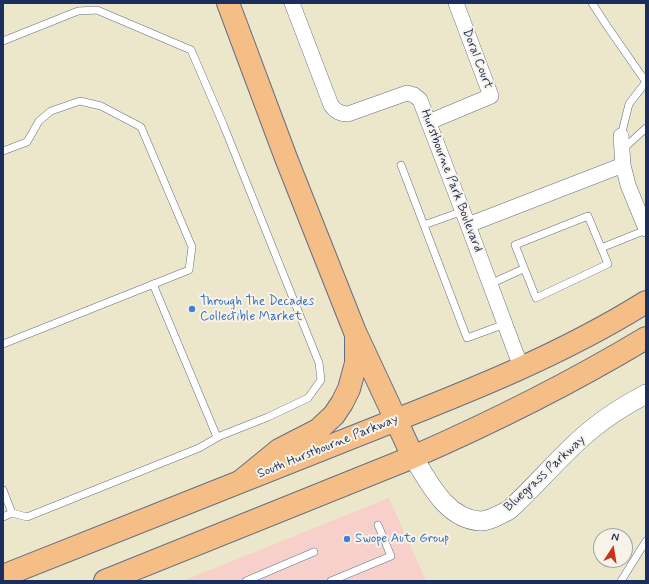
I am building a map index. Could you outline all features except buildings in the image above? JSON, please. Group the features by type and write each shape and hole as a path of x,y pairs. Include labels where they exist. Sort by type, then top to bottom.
{"main road":[{"path":"228,3 286,158 356,332 413,457"},
{"name":"South Hurstbourne Parkway","path":"3,576 396,420 521,367 575,342 646,302"},
{"path":"241,481 280,450 318,430 334,416 348,389 356,363 356,332"},
{"path":"105,581 413,457 516,410 580,376 646,338"}],"street":[{"name":"Hurstbourne Park Boulevard","path":"292,3 330,105 335,110 343,114 348,114 407,93 414,95 420,100 521,367"},
{"name":"Doral Court","path":"429,122 491,96 456,3"},
{"path":"622,143 623,165 628,184 646,229"},
{"path":"468,225 623,165"},
{"name":"Bluegrass Parkway","path":"413,457 445,503 454,511 468,518 482,521 498,516 509,510 592,429 617,411 646,394"}],"lane":[{"path":"592,3 646,82 629,104 622,143"},
{"path":"3,41 78,11 97,10 191,50 223,124 320,363 321,380 308,398 268,417 217,437 200,448 27,517 12,513 3,517"},
{"path":"3,151 27,142 39,121 51,111 80,101 101,106 141,127 192,247 189,270 3,344"},
{"path":"622,143 646,128"},
{"path":"401,165 467,338 505,324"},
{"path":"424,225 463,211"},
{"path":"588,216 601,248 608,264 536,298 515,245 588,216"},
{"path":"601,248 646,229"},
{"path":"490,284 524,269"},
{"path":"153,284 217,437"},
{"path":"3,490 12,513"},
{"path":"331,581 391,556 378,525"},
{"path":"621,581 646,541"},
{"path":"246,581 314,552"}],"shaded area":[{"name":"Swope Auto Group","path":"389,498 426,581 183,581"}],"place":[{"name":"Through The Decades Collectible Market","path":"192,309"},
{"name":"Swope Auto Group","path":"347,539"}]}
